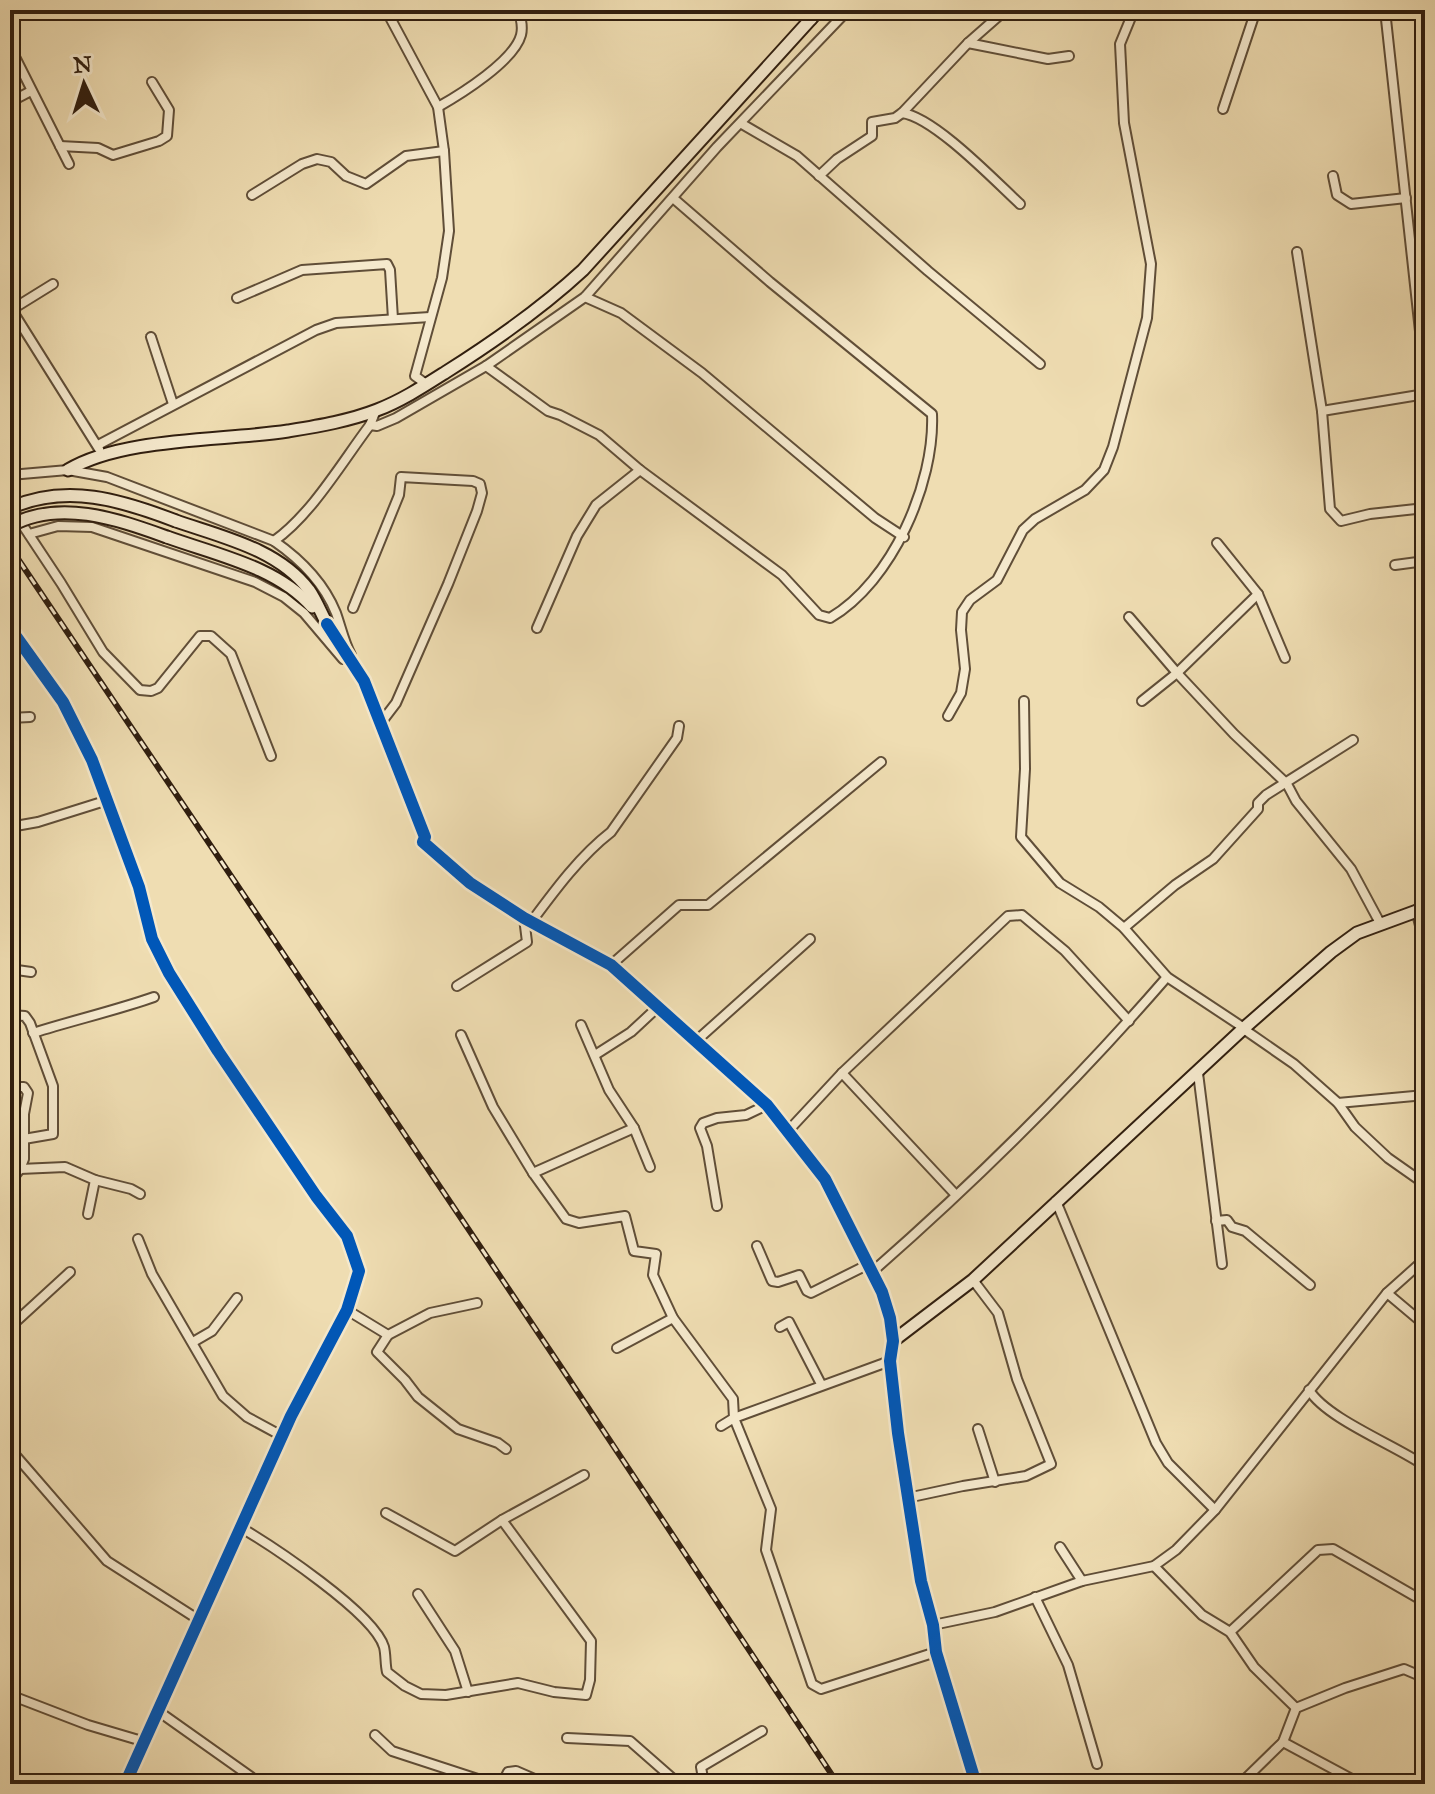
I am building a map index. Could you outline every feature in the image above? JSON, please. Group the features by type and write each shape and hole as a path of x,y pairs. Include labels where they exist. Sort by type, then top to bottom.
{"main road":[{"path":"68,470 99,450 289,431 343,421 376,410 426,384 497,340 583,270 815,15"},
{"path":"10,507 48,496 72,495 103,497 132,504 259,551 289,571 309,590 327,624"},
{"path":"10,526 39,516 69,513 93,514 118,520 250,566 287,584 304,597 327,624"},
{"path":"893,1341 973,1280 1331,952 1357,933 1421,909"}],"street":[{"path":"386,10 438,107 444,151 449,231 442,278 415,376 426,384"},
{"path":"438,107 507,57 520,39 522,27 518,10"},
{"path":"801,10 815,15"},
{"path":"370,425 377,426 396,418 486,366 585,297 717,147 848,10"},
{"path":"819,176 837,159 872,136 872,122 895,118 908,111 968,43 1001,14 1001,10"},
{"path":"948,716 961,693 965,669 962,612 970,600 997,580 1023,530 1035,519 1085,490 1104,470 1117,433 1147,318 1151,264 1124,123 1120,44 1134,10"},
{"path":"1223,109 1256,10"},
{"path":"1385,10 1406,198 1420,280 1425,377"},
{"path":"968,43 1048,59 1069,56"},
{"path":"10,47 69,164"},
{"path":"60,146 98,148 113,155 167,136 169,110 152,82"},
{"path":"10,102 31,91"},
{"path":"908,111 950,140 1020,204"},
{"path":"742,124 797,156 1040,364"},
{"path":"252,195 302,164 317,159 331,162 346,176 366,184 406,156 444,151"},
{"path":"1333,176 1337,195 1351,204 1406,198"},
{"path":"486,366 548,411 599,435 640,470 782,575 819,615 830,618 841,612 873,580 904,537 932,448 932,414 673,198"},
{"path":"1297,252 1322,411 1330,509 1341,521 1370,514 1425,508"},
{"path":"237,298 302,270 387,264 393,319"},
{"path":"53,284 11,308 99,450 173,404 316,330 336,323 430,317"},
{"path":"585,297 621,313 702,373 875,518 904,537"},
{"path":"151,337 173,404"},
{"path":"1322,411 1425,394"},
{"path":"274,541 287,532 327,484 370,425 376,410"},
{"path":"10,475 68,470 107,477 274,541 293,554 319,583 335,610 345,643 364,681 425,837 423,842 470,883 611,965 767,1105 789,1130 825,1179 886,1303 893,1341 890,1361 907,1498 921,1581 933,1625 936,1652 976,1784"},
{"path":"537,628 577,536 596,505 640,470"},
{"path":"353,608 399,495 401,477 411,475 480,484 482,493 477,511 448,584 396,703 380,724"},
{"path":"10,507 103,652 140,690 158,688 200,636 211,636 231,654 271,756"},
{"path":"29,534 58,526 92,527 255,582 284,597 304,613 364,681"},
{"path":"1217,543 1258,594 1285,658"},
{"path":"1395,565 1425,561"},
{"path":"1142,701 1177,673 1258,594"},
{"path":"1129,617 1234,734 1287,784 1296,801 1351,869 1380,923"},
{"path":"327,624 364,681"},
{"path":"10,628 63,702 92,760 139,887 152,939 169,973 298,1170 347,1236 359,1271 347,1310 282,1436 125,1784"},
{"path":"1024,701 1025,769 1021,837 1060,883 1099,907 1124,928 1167,977 1294,1064 1338,1103 1355,1127 1388,1158 1425,1184"},
{"path":"10,718 30,717"},
{"path":"457,986 527,942 528,919 599,841 611,832 677,738 679,726"},
{"path":"1124,928 1175,885 1213,859 1258,809 1262,798 1353,740"},
{"path":"611,965 679,905 708,905 881,762"},
{"path":"1425,783 1421,789 1425,808"},
{"path":"10,827 38,822 105,801"},
{"path":"1421,909 1425,945"},
{"path":"789,1130 842,1073 1008,916 1015,913 1022,915 1065,951 1129,1021"},
{"path":"696,1041 810,939"},
{"path":"10,969 31,972"},
{"path":"757,1246 772,1281 799,1275 811,1293 871,1268 920,1230 1037,1117 1167,977"},
{"path":"33,1033 154,997"},
{"path":"595,1055 631,1032 659,1006"},
{"path":"10,1015 25,1016 53,1086 53,1134 24,1139"},
{"path":"581,1025 609,1090 634,1128 650,1167"},
{"path":"461,1035 493,1107 533,1173 566,1219 579,1223 625,1216 634,1251 656,1254 653,1275 673,1318 733,1399 734,1418 771,1509 766,1550 812,1684 821,1689 936,1652"},
{"path":"842,1073 955,1194"},
{"path":"1198,1073 1222,1264"},
{"path":"10,1087 24,1087 28,1093 24,1159 10,1182"},
{"path":"1338,1103 1425,1095"},
{"path":"717,1206 707,1146 700,1128 703,1123 717,1118 746,1115 767,1105"},
{"path":"533,1173 634,1128"},
{"path":"20,1169 65,1167 140,1194"},
{"path":"88,1214 95,1180"},
{"path":"1056,1201 1156,1443 1168,1463 1215,1510"},
{"path":"1216,1221 1227,1220 1232,1227 1245,1231 1310,1285"},
{"path":"138,1239 152,1274 223,1396 247,1417 282,1436"},
{"path":"933,1625 995,1612 1082,1581 1154,1566 1186,1542 1215,1510 1387,1293 1425,1259"},
{"path":"10,1327 70,1272"},
{"path":"907,1498 1026,1476 1051,1464 1017,1379 998,1313 973,1280"},
{"path":"1387,1293 1425,1325"},
{"path":"193,1342 212,1331 237,1298"},
{"path":"477,1303 430,1313 388,1335 377,1352 418,1397 458,1429 498,1443 506,1449"},
{"path":"347,1310 388,1335"},
{"path":"617,1348 673,1318"},
{"path":"780,1327 789,1322 821,1384"},
{"path":"721,1426 821,1384 890,1361"},
{"path":"1309,1390 1314,1399 1425,1466"},
{"path":"978,1429 995,1482"},
{"path":"10,1449 107,1561 199,1620"},
{"path":"386,1513 455,1551 502,1520 584,1475"},
{"path":"240,1527 294,1563 355,1611 384,1648 387,1672 421,1694 446,1695 518,1683 554,1692 586,1695 591,1641 502,1520"},
{"path":"1060,1547 1082,1581"},
{"path":"1230,1632 1318,1550 1326,1548 1333,1549 1425,1602"},
{"path":"1154,1566 1202,1615 1230,1632 1254,1667 1296,1708"},
{"path":"418,1594 455,1651 468,1692"},
{"path":"1035,1597 1068,1665 1097,1764"},
{"path":"1240,1784 1283,1742 1296,1708 1404,1669 1425,1678"},
{"path":"10,1695 88,1725 142,1741"},
{"path":"158,1711 261,1784"},
{"path":"704,1784 701,1767 762,1731"},
{"path":"375,1735 392,1751 493,1784"},
{"path":"567,1738 630,1741 679,1784"},
{"path":"1283,1742 1361,1784"},
{"path":"502,1784 508,1772 516,1771 546,1784"}],"railway":[{"path":"10,547 838,1784"}],"cycle path":[{"path":"327,624 364,681 425,837 423,842 470,883 524,918 611,965 767,1105 825,1179 882,1292 890,1318 893,1341 890,1361 898,1433 921,1581 933,1625 936,1652 976,1784"},
{"path":"10,628 63,702 92,760 139,887 152,939 169,973 316,1196 347,1236 359,1271 347,1310 291,1416 125,1784"}]}
